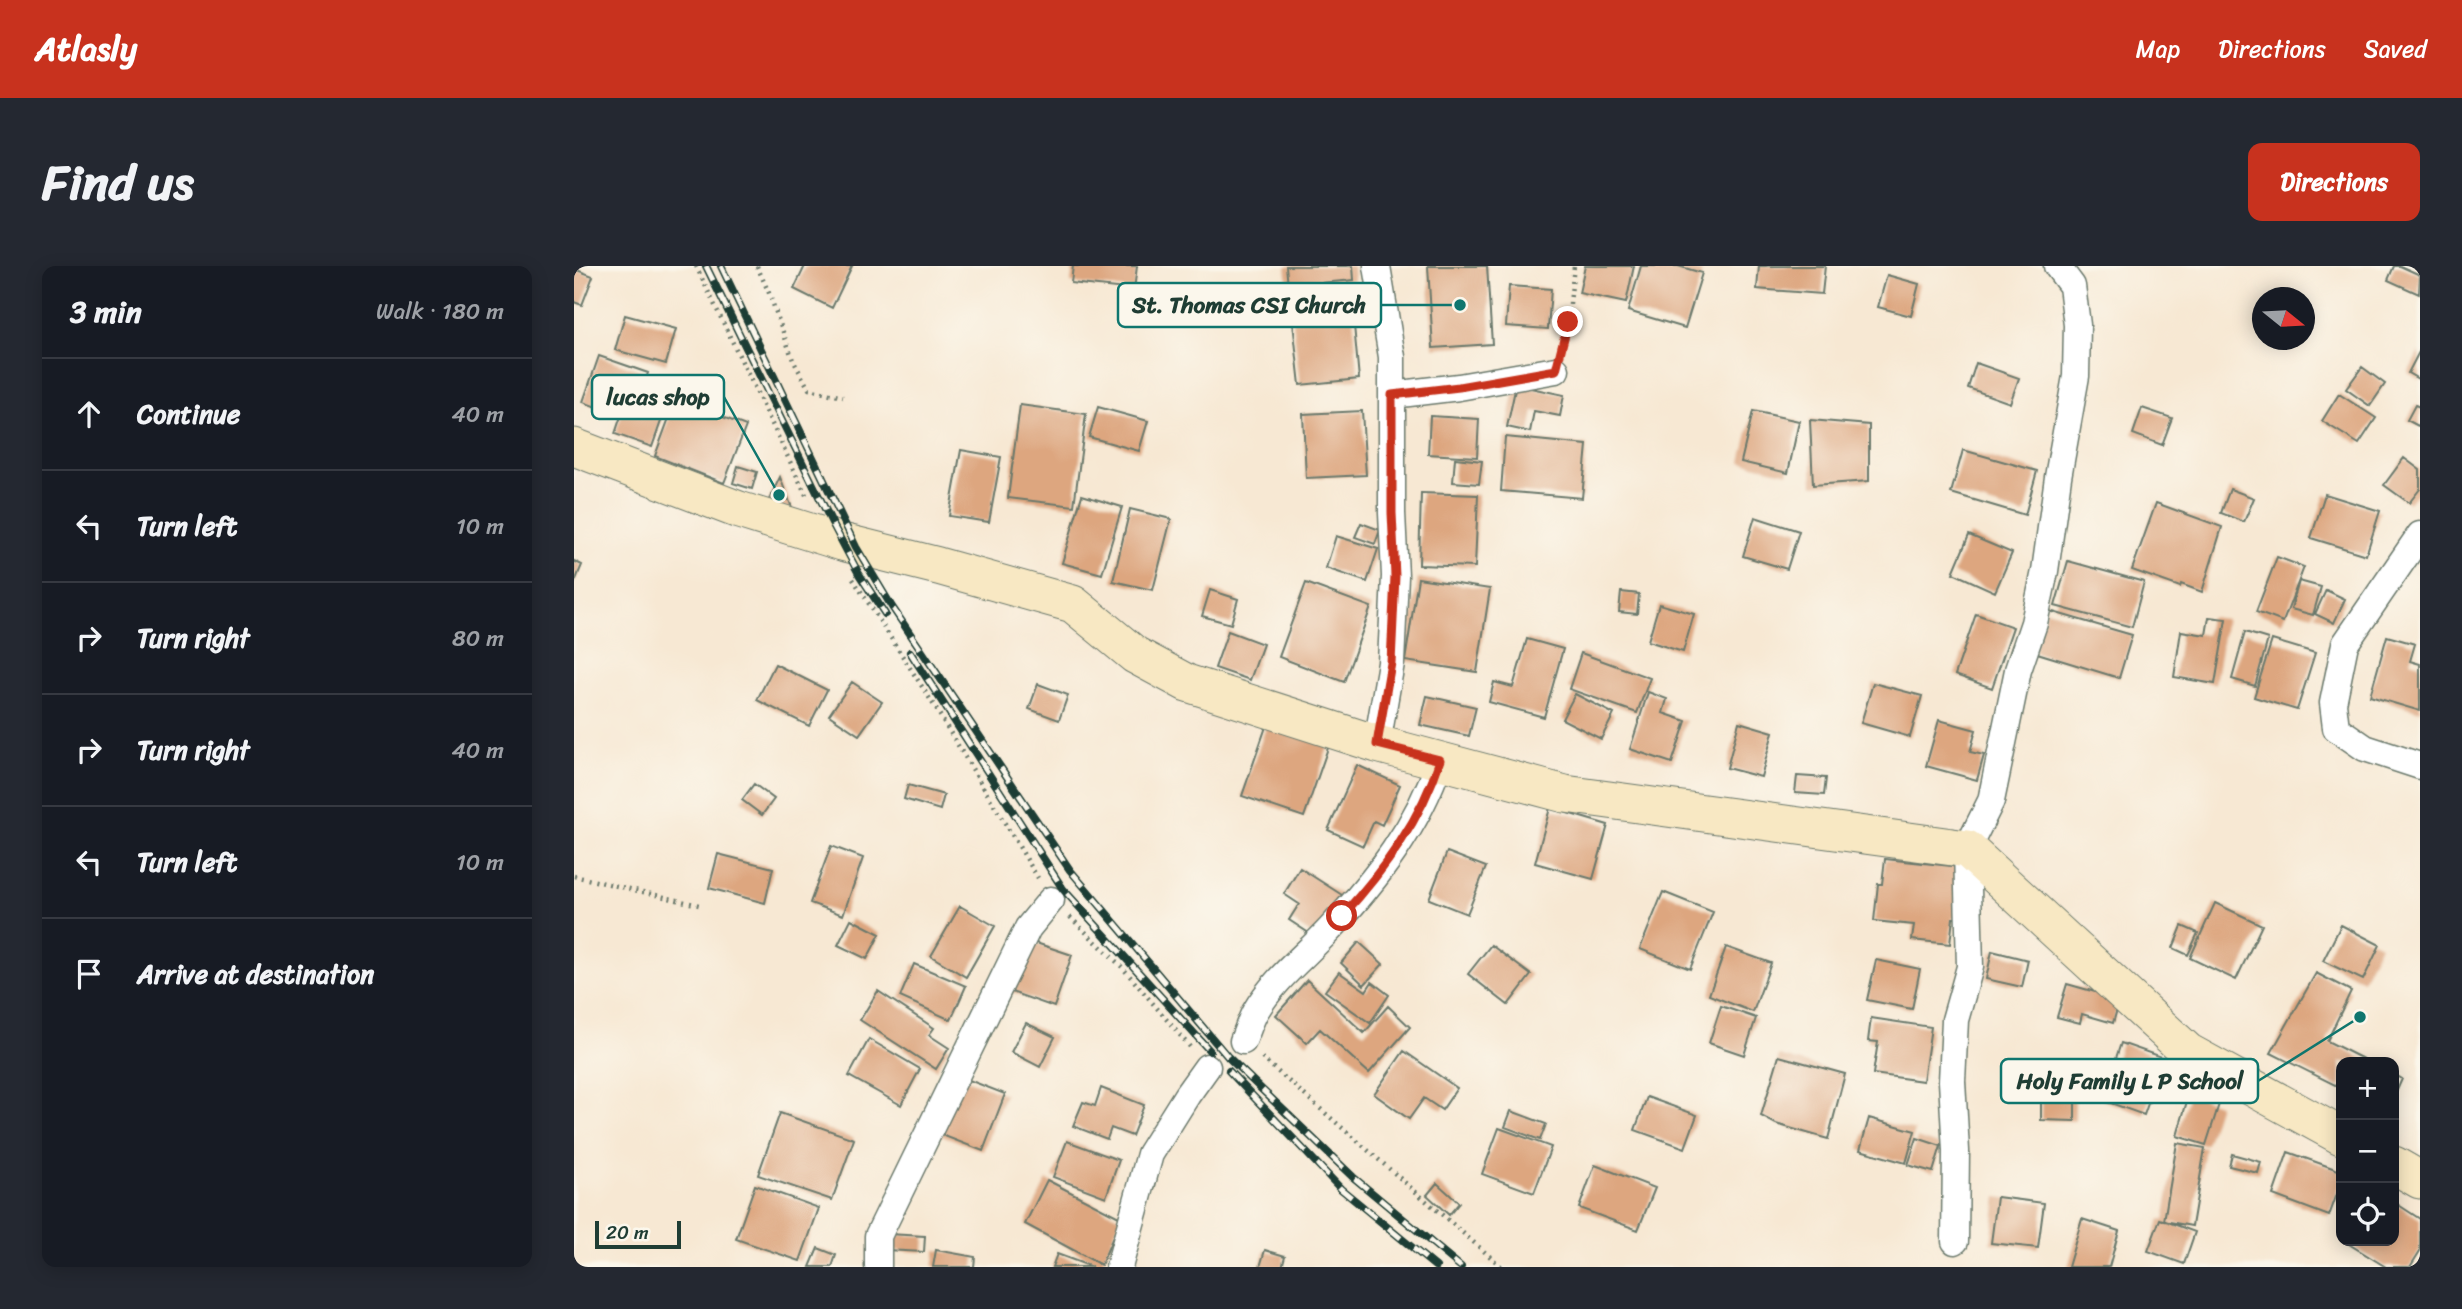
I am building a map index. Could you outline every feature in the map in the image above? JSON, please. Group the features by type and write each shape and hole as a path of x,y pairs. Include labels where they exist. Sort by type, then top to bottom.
{"street":[{"path":"1377,266 1392,357 1392,513 1395,576 1391,663 1377,744"},
{"path":"1955,1241 1956,1151 1952,1081 1955,1020 1970,967 1966,849 1991,802 2018,670 2034,622 2045,571 2074,388 2077,324 2072,286 2057,266"},
{"path":"1392,395 1459,387 1556,370"},
{"path":"574,447 739,510 826,537 1073,604 1135,655 1186,683 1377,744 1565,794 1966,849 2188,1052 2336,1133"},
{"path":"2420,535 2345,644 2333,703 2336,728 2365,748 2420,766"},
{"path":"1243,1041 1255,1012 1284,973 1329,931 1368,888 1402,841 1429,794 1440,760"},
{"path":"878,1267 878,1236 906,1176 1028,928 1051,900"},
{"path":"1119,1267 1150,1154 1207,1068"},
{"path":"2399,1168 2420,1180"}],"path":[{"path":"696,266 826,537 930,698"},
{"path":"757,266 793,360 809,389 843,397"},
{"path":"1556,370 1568,322 1574,266"},
{"path":"574,876 703,906"},
{"path":"1243,1041 1502,1267"}],"building":[{"path":"805,266 852,266 832,308 794,289"},
{"path":"1073,266 1137,266 1134,290 1071,283"},
{"path":"1286,266 1353,266 1354,280 1288,286"},
{"path":"1428,266 1487,266 1492,344 1433,348"},
{"path":"1585,266 1634,266 1626,303 1579,293"},
{"path":"1641,266 1678,266 1702,273 1685,328 1628,311"},
{"path":"1759,266 1825,266 1822,294 1757,289"},
{"path":"2394,266 2420,275 2419,294 2388,280"},
{"path":"574,269 593,276 582,305 574,302"},
{"path":"1887,275 1919,284 1911,316 1878,307"},
{"path":"1509,286 1551,289 1548,329 1506,326"},
{"path":"1338,300 1339,305 1352,304 1359,379 1300,385 1291,305"},
{"path":"625,315 676,329 666,364 615,350"},
{"path":"2420,350 2420,380 2408,373"},
{"path":"599,356 648,373 641,395 667,404 652,447 615,434 621,416 583,402"},
{"path":"1976,363 2019,378 2010,403 1968,388"},
{"path":"2362,367 2385,384 2370,406 2346,389"},
{"path":"1516,385 1564,395 1560,416 1534,411 1530,432 1507,427"},
{"path":"2339,394 2376,418 2359,444 2322,421"},
{"path":"676,399 746,426 724,483 655,456"},
{"path":"1020,405 1086,414 1074,506 1008,498"},
{"path":"2415,405 2420,407 2420,427 2407,420"},
{"path":"1098,407 1148,421 1139,451 1089,437"},
{"path":"2142,408 2172,418 2162,445 2133,434"},
{"path":"1362,411 1366,475 1306,478 1303,414"},
{"path":"1753,411 1799,421 1788,473 1741,462"},
{"path":"1430,416 1479,419 1477,457 1428,454"},
{"path":"1810,420 1869,425 1869,481 1813,485"},
{"path":"1505,437 1587,445 1582,498 1501,491"},
{"path":"961,450 1001,457 989,522 949,516"},
{"path":"1963,450 2037,471 2025,515 1951,493"},
{"path":"1455,458 1482,461 1479,484 1453,482"},
{"path":"2404,458 2420,470 2420,489 2409,503 2384,485"},
{"path":"738,466 757,472 752,489 733,483"},
{"path":"780,477 784,488 793,510 768,502"},
{"path":"2230,489 2254,498 2244,522 2221,513"},
{"path":"1421,493 1478,495 1475,567 1419,565"},
{"path":"2325,494 2380,511 2366,555 2311,538"},
{"path":"1082,495 1122,507 1102,574 1062,563"},
{"path":"2156,503 2222,527 2202,592 2132,570"},
{"path":"1130,509 1171,519 1153,590 1113,581"},
{"path":"1755,517 1799,531 1787,569 1743,556"},
{"path":"1361,523 1380,530 1375,544 1355,537"},
{"path":"1969,535 2012,553 1995,592 1953,573"},
{"path":"1336,536 1378,549 1367,582 1326,568"},
{"path":"2277,557 2304,567 2283,622 2256,612"},
{"path":"574,561 582,565 574,584"},
{"path":"2068,561 2144,582 2132,627 2055,606"},
{"path":"1418,578 1490,589 1477,672 1405,661"},
{"path":"2299,581 2321,587 2313,615 2291,609"},
{"path":"1306,583 1371,607 1344,682 1279,657"},
{"path":"1210,590 1238,599 1231,624 1202,616"},
{"path":"2326,590 2345,599 2334,623 2315,614"},
{"path":"1621,592 1639,594 1637,614 1619,612"},
{"path":"1659,604 1694,614 1683,652 1648,641"},
{"path":"2046,610 2132,635 2119,678 2034,652"},
{"path":"1976,614 2013,627 1992,688 1955,675"},
{"path":"2209,617 2226,619 2215,684 2174,677 2181,631 2206,635"},
{"path":"1228,631 1263,644 1250,680 1215,668"},
{"path":"2245,632 2268,639 2255,686 2232,679"},
{"path":"2387,636 2415,644 2410,661 2420,664 2420,711 2370,696"},
{"path":"1527,639 1563,649 1544,717 1489,702 1494,682 1513,687"},
{"path":"2272,640 2315,653 2297,710 2254,697"},
{"path":"1581,653 1650,678 1637,713 1569,689"},
{"path":"775,664 827,690 809,726 757,700"},
{"path":"852,682 882,702 859,735 829,715"},
{"path":"1873,683 1922,696 1910,737 1861,723"},
{"path":"1038,684 1068,695 1059,720 1029,709"},
{"path":"1648,692 1667,699 1663,713 1686,721 1672,763 1630,749"},
{"path":"1575,694 1614,714 1601,739 1562,719"},
{"path":"1427,696 1476,707 1469,736 1420,725"},
{"path":"1939,720 1976,730 1970,752 1984,755 1977,780 1926,766"},
{"path":"1268,721 1330,742 1304,817 1242,796"},
{"path":"1739,722 1773,732 1761,777 1727,768"},
{"path":"1357,765 1400,785 1382,825 1374,821 1363,846 1328,830"},
{"path":"1797,776 1826,778 1824,795 1795,793"},
{"path":"754,784 774,799 762,815 742,800"},
{"path":"908,785 944,795 940,810 904,799"},
{"path":"1550,808 1608,825 1593,879 1535,863"},
{"path":"831,846 863,858 843,915 810,903"},
{"path":"1447,852 1486,867 1467,914 1429,899"},
{"path":"718,854 773,868 765,903 709,888"},
{"path":"1885,859 1961,867 1956,918 1953,918 1950,944 1912,940 1914,925 1874,921 1878,884 1882,884"},
{"path":"1300,868 1342,895 1315,937 1289,920 1299,904 1284,894"},
{"path":"1663,892 1713,912 1690,969 1640,949"},
{"path":"2215,903 2262,925 2236,980 2190,958"},
{"path":"960,906 995,926 966,977 931,956"},
{"path":"851,919 880,934 867,959 838,945"},
{"path":"2341,925 2380,945 2363,980 2323,961"},
{"path":"2182,926 2198,933 2188,955 2173,948"},
{"path":"1024,939 1072,955 1054,1007 1006,990"},
{"path":"1359,942 1383,964 1364,985 1341,963"},
{"path":"1491,945 1531,975 1508,1005 1468,974"},
{"path":"1726,947 1771,963 1753,1012 1709,995"},
{"path":"1992,951 2028,960 2022,987 1986,979"},
{"path":"1876,960 1920,969 1912,1009 1867,1000"},
{"path":"914,964 966,986 951,1020 900,997"},
{"path":"1339,972 1366,991 1372,982 1389,995 1370,1023 1325,991"},
{"path":"2316,973 2351,991 2327,1041 2359,1057 2336,1057 2336,1086 2271,1053"},
{"path":"1307,980 1364,1033 1388,1006 1410,1027 1369,1073 1320,1029 1307,1043 1276,1015"},
{"path":"2067,984 2120,999 2113,1023 2082,1014 2080,1023 2057,1017"},
{"path":"878,991 934,1028 929,1035 949,1048 936,1069 860,1020"},
{"path":"1721,1006 1756,1018 1744,1055 1709,1043"},
{"path":"1871,1018 1931,1027 1923,1081 1873,1074 1878,1042 1868,1041"},
{"path":"1026,1023 1055,1037 1040,1067 1011,1052"},
{"path":"869,1039 920,1069 901,1105 849,1076"},
{"path":"2121,1043 2164,1058 2144,1115 2102,1100"},
{"path":"1404,1051 1457,1088 1442,1110 1424,1098 1409,1119 1374,1094"},
{"path":"1779,1056 1845,1074 1828,1139 1776,1124 1761,1116"},
{"path":"956,1075 1005,1094 983,1151 934,1132"},
{"path":"1101,1088 1144,1105 1132,1136 1111,1128 1107,1139 1073,1126 1083,1102 1095,1106"},
{"path":"2189,1094 2219,1104 2206,1145 2177,1136"},
{"path":"2041,1095 2075,1096 2075,1121 2041,1120"},
{"path":"1647,1097 1697,1115 1685,1148 1635,1130"},
{"path":"1511,1111 1546,1124 1540,1140 1505,1127"},
{"path":"780,1113 854,1139 832,1200 758,1175"},
{"path":"1869,1118 1915,1131 1906,1163 1860,1150"},
{"path":"1499,1128 1551,1147 1534,1193 1482,1174"},
{"path":"1917,1138 1941,1146 1933,1172 1908,1165"},
{"path":"1067,1141 1119,1160 1106,1197 1053,1177"},
{"path":"2177,1143 2205,1148 2192,1226 2164,1221"},
{"path":"2288,1152 2336,1169 2336,1197 2329,1216 2273,1195"},
{"path":"2232,1154 2261,1162 2258,1173 2229,1166"},
{"path":"1595,1165 1655,1188 1638,1230 1579,1208"},
{"path":"1047,1180 1121,1218 1101,1265 1025,1224"},
{"path":"1437,1183 1459,1203 1449,1215 1427,1195"},
{"path":"755,1185 819,1208 800,1261 736,1239"},
{"path":"1997,1197 2044,1203 2038,1248 1991,1243"},
{"path":"2399,1205 2420,1219 2420,1251 2410,1267 2386,1267 2352,1246 2399,1246"},
{"path":"2082,1219 2119,1231 2109,1267 2068,1267"},
{"path":"2160,1219 2195,1232 2184,1264 2148,1251"},
{"path":"887,1234 925,1236 924,1252 886,1250"},
{"path":"818,1248 836,1255 832,1267 810,1267"},
{"path":"936,1250 975,1257 974,1267 933,1267"},
{"path":"1265,1250 1285,1256 1282,1267 1260,1267"},
{"path":"1057,1254 1092,1267 1052,1267"}],"railway":[{"path":"706,266 832,523 859,574 885,614"},
{"path":"721,266 856,547 892,607 1070,870 1228,1057 1353,1177 1461,1267"},
{"path":"910,652 1063,889 1210,1051"},
{"path":"1229,1071 1341,1189 1436,1267"}],"place":[{"name":"St. Thomas CSI Church","path":"1460,305"},
{"name":"lucas shop","path":"779,495"},
{"name":"Holy Family L P School","path":"2360,1017"}],"route":[{"path":"1342,916 1368,888 1402,841 1429,794 1440,760 1377,744 1391,663 1395,576 1392,395 1459,387 1556,370 1568,322"}]}
